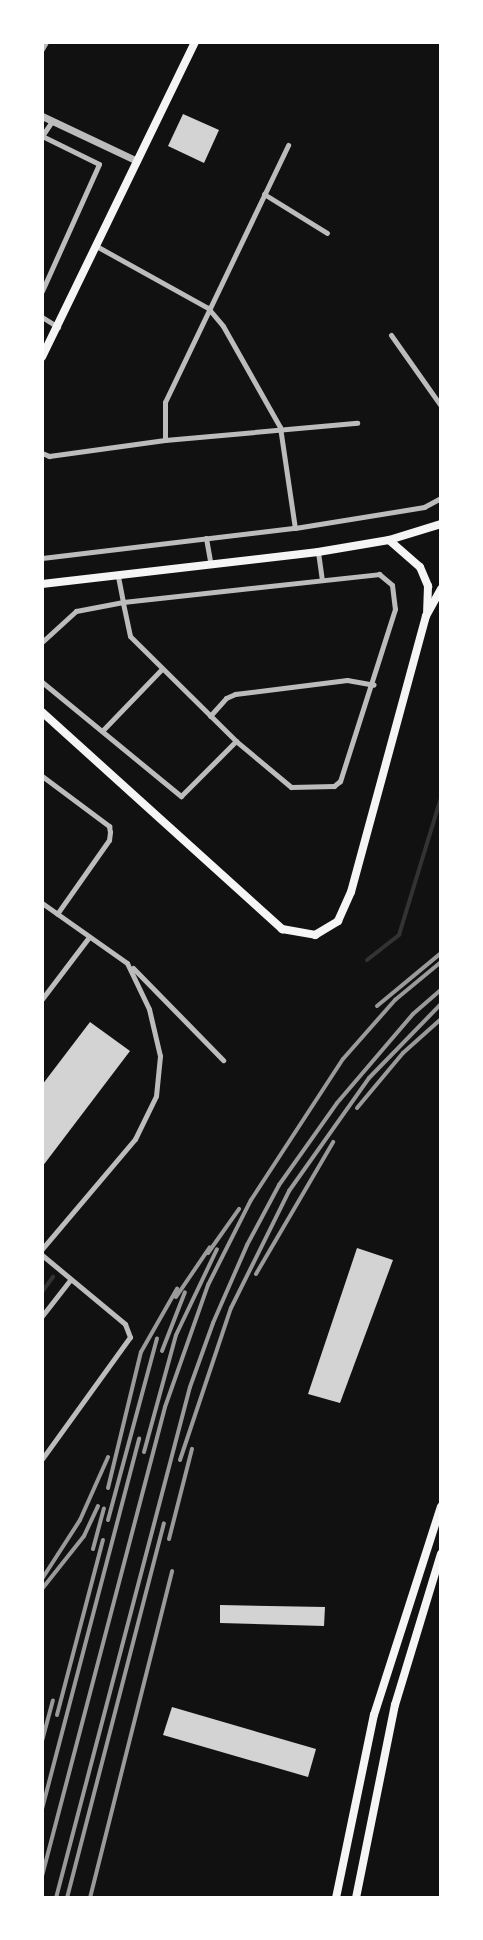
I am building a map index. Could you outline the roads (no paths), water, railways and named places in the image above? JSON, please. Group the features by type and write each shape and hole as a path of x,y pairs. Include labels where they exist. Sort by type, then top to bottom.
{"main road":[{"path":"42,357 98,247 195,42"},
{"path":"42,584 58,584 318,552 389,540 441,524"},
{"path":"42,712 282,929 315,935 338,921 351,892 426,616 428,586 420,567 389,540"},
{"path":"42,592 58,584"},
{"path":"426,616 441,589"},
{"path":"336,1898 374,1715 441,1506"},
{"path":"356,1898 395,1705 441,1554"}],"street":[{"path":"42,49 45,42"},
{"path":"42,116 137,161"},
{"path":"42,291 99,164 42,136 52,121"},
{"path":"165,440 163,408 208,308 288,145"},
{"path":"264,194 327,233"},
{"path":"98,247 208,308 223,326 280,427 295,528"},
{"path":"42,317 58,327"},
{"path":"391,335 441,406"},
{"path":"42,453 49,456 280,427 357,423"},
{"path":"42,558 295,528 424,507 441,498"},
{"path":"206,538 211,566"},
{"path":"318,552 322,580"},
{"path":"42,642 71,613 123,602 374,574 392,585 395,609 374,685 344,773 334,786 291,787 210,717 130,636 123,602 118,577"},
{"path":"102,731 161,669"},
{"path":"210,717 226,698 235,694 347,680 374,685"},
{"path":"42,682 181,796 236,741"},
{"path":"42,776 108,826 110,832 57,914"},
{"path":"42,903 127,963 224,1060"},
{"path":"42,999 89,937"},
{"path":"42,1249 135,1139 156,1096 159,1076 158,1035 127,963"},
{"path":"42,1255 125,1324 130,1337 42,1459"},
{"path":"42,1316 70,1280"}],"waterway":[{"path":"367,960 399,935 441,798"},
{"path":"42,1292 53,1277"}],"railway":[{"path":"377,1006 441,953"},
{"path":"42,1876 165,1407 208,1285 251,1200 343,1059 395,1000 441,962"},
{"path":"56,1898 190,1387 213,1323 247,1245 279,1185 337,1103 413,1014 441,990"},
{"path":"180,1460 231,1308 289,1191 369,1078 441,1004"},
{"path":"357,1108 403,1053 441,1019"},
{"path":"256,1274 333,1142"},
{"path":"208,1253 239,1209"},
{"path":"176,1297 210,1247"},
{"path":"144,1452 176,1335 217,1249"},
{"path":"108,1488 141,1352 177,1289"},
{"path":"162,1351 185,1292"},
{"path":"108,1520 157,1338"},
{"path":"42,1809 139,1438"},
{"path":"169,1539 192,1449"},
{"path":"42,1579 80,1520 108,1457"},
{"path":"42,1589 84,1536 98,1506"},
{"path":"93,1549 104,1508"},
{"path":"67,1898 164,1523"},
{"path":"57,1715 103,1540"},
{"path":"90,1898 172,1571"},
{"path":"42,1741 53,1700"}]}
